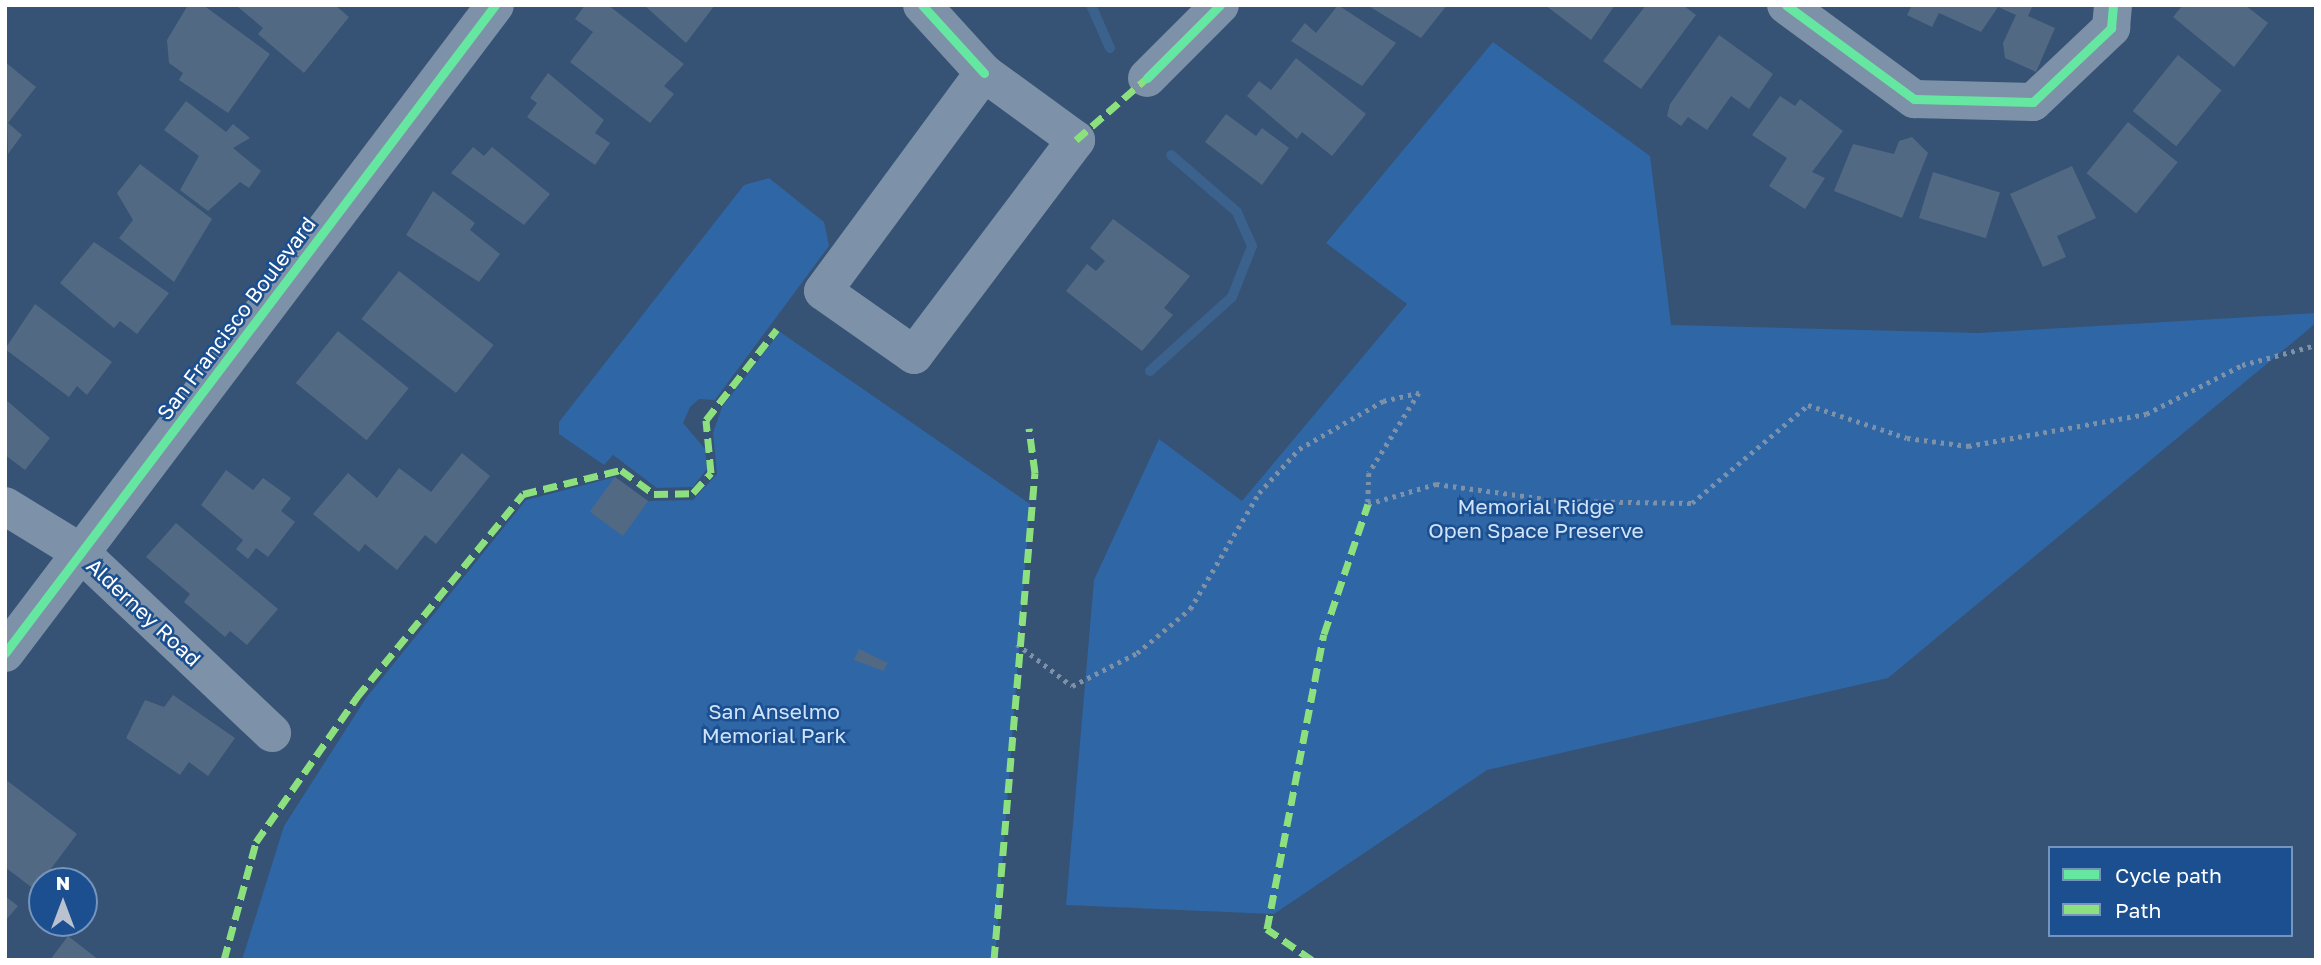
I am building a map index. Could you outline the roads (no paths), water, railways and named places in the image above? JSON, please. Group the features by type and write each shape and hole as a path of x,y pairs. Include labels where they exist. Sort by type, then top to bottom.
{"street":[{"name":"San Francisco Boulevard","path":"5,653 495,5"},
{"path":"922,5 984,73 1076,140 914,355 823,291 984,73"},
{"path":"1147,78 1220,5"},
{"path":"1786,5 1914,99 2033,102 2111,27 2113,5"},
{"name":"Alderney Road","path":"5,506 80,552 272,733"}],"waterway":[{"path":"1091,5 1110,48"},
{"path":"1150,371 1232,297 1252,246 1237,212 1171,155"}],"park label":[{"name":"Memorial Ridge Open Space Preserve","path":"1536,518"},
{"name":"San Anselmo Memorial Park","path":"774,723"}]}
